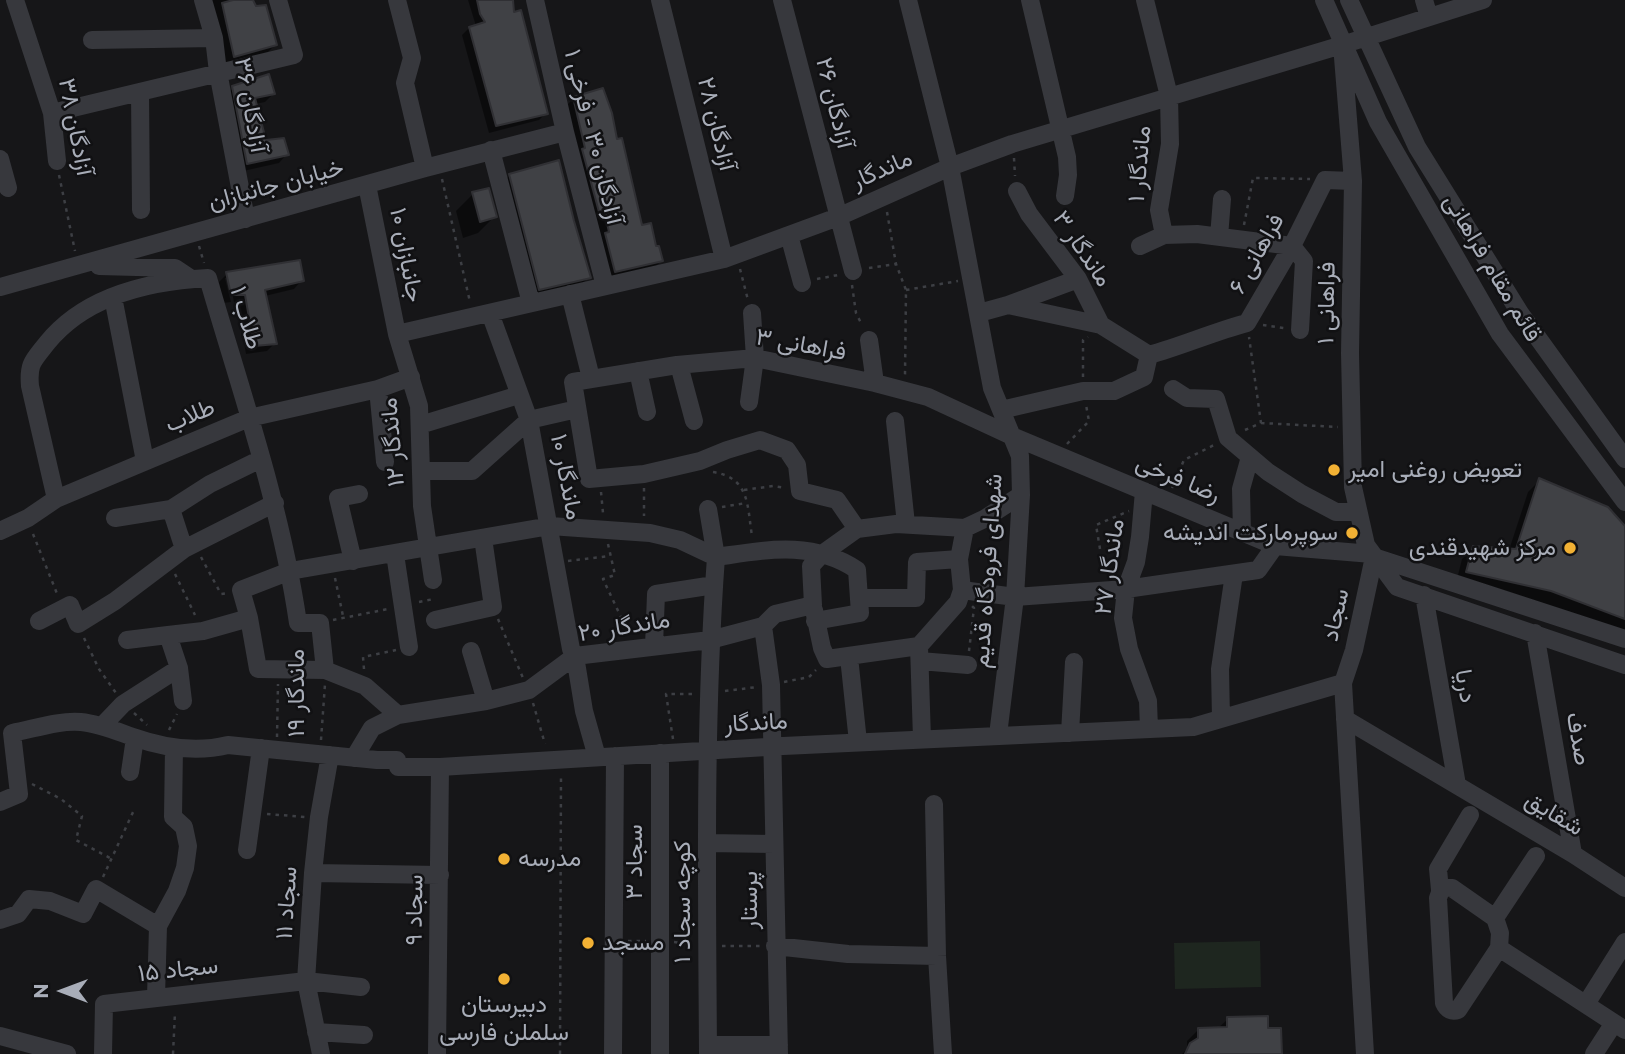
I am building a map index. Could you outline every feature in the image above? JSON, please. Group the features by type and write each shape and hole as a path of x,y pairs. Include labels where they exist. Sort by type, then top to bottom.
{"street":[{"name":"آزادگان ۳۸","path":"15,0 52,113 57,161"},
{"name":"آزادگان ۳۶","path":"204,0 214,37 218,72 246,219"},
{"path":"52,113 293,55 278,0"},
{"path":"397,0 412,58 405,83 432,167"},
{"name":"آزادگان ۳۰ - فرخی ۱","path":"535,0 565,132 605,286"},
{"name":"آزادگان ۲۸","path":"660,0 730,258"},
{"name":"آزادگان ۲۶","path":"782,0 853,271"},
{"name":"شهدای فرودگاه قدیم","path":"908,0 950,167 992,388 1020,456 1021,495 1015,597 998,735"},
{"path":"1030,0 1061,130 1068,175 1065,196"},
{"name":"ماندگار ۱","path":"1146,0 1169,96 1170,144 1159,210 1164,235 1219,237 1292,246"},
{"path":"1324,0 1342,46"},
{"name":"قائم مقام فراهانی","path":"1349,0 1417,147 1479,250 1550,358 1625,459"},
{"name":"ماندگار","path":"397,334 730,258 838,217 950,167 1012,144 1342,46 1427,9 1483,0"},
{"path":"92,40 214,37"},
{"name":"فراهانی ۱","path":"1342,46 1353,181 1353,487 1363,539 1373,555"},
{"name":"قائم مقام فراهانی","path":"1342,46 1378,122 1500,334 1625,502"},
{"path":"140,92 141,210"},
{"name":"خیابان جانبازان","path":"0,286 565,132"},
{"path":"491,150 531,303"},
{"path":"0,159 8,188"},
{"path":"1325,180 1353,181"},
{"name":"فراهانی ۶","path":"1149,355 1208,333 1247,323 1292,246 1325,180"},
{"name":"جانبازان ۱۰","path":"367,185 397,334"},
{"name":"ماندگار ۳","path":"1017,191 1030,214 1078,279 1101,325 1149,355"},
{"path":"1219,237 1222,199"},
{"path":"789,235 802,283"},
{"path":"1140,246 1164,235"},
{"path":"1292,246 1304,261 1300,330"},
{"path":"78,265 175,268 200,278"},
{"path":"56,499 30,386 29,368 62,324 101,301 173,280 200,278"},
{"name":"طلاب ۱","path":"200,278 249,418 275,503 290,571"},
{"path":"979,313 1078,279"},
{"path":"570,294 582,380 577,409 589,479 644,474 700,461 760,440 787,450 797,465 800,491 837,500 857,528"},
{"path":"113,297 145,461"},
{"path":"1008,304 1101,325"},
{"path":"749,402 755,358 752,313"},
{"name":"ماندگار ۱۰","path":"481,315 530,420 584,711 606,757 613,1054"},
{"name":"ماندگار ۱۲","path":"397,334 419,406 422,506 433,580"},
{"path":"869,340 875,383"},
{"path":"1001,410 1083,391 1114,391 1144,377 1149,355"},
{"name":"فراهانی ۳","path":"582,380 638,370 755,358 928,397 1012,436"},
{"path":"679,365 694,421"},
{"path":"638,370 647,412"},
{"name":"طلاب","path":"0,530 27,518 56,499 249,418 378,389 411,377"},
{"path":"378,389 385,462"},
{"path":"1173,389 1187,398 1216,399 1228,438 1302,494 1336,512 1357,512"},
{"path":"420,425 519,395"},
{"path":"421,471 472,471 530,420 577,409"},
{"path":"895,421 906,524"},
{"name":"رضا فرخی","path":"1012,436 1062,456 1143,498 1167,501 1275,546 1373,555"},
{"path":"1242,533 1241,489 1250,457"},
{"path":"115,518 171,509 210,484 261,459"},
{"path":"353,561 338,498 359,494"},
{"path":"968,665 919,653 827,659 814,613 811,566 822,554 857,528 906,524 965,528 1021,495"},
{"name":"ماندگار ۲۷","path":"1143,498 1136,562 1126,589 1123,618 1129,649 1148,701 1149,729"},
{"path":"38,621 70,605 78,624 115,601 189,546 275,503"},
{"path":"171,509 189,546"},
{"name":"کوچه سجاد ۱","path":"708,509 716,557 710,639 708,750 708,1049"},
{"path":"398,715 365,686 326,670 258,669 241,590 290,571 550,526 644,533 680,540 716,557 775,548 809,550 847,563 857,570 859,598 916,598 917,562 959,559"},
{"path":"922,739 919,653 958,602 962,590 959,559 965,528"},
{"path":"435,620 493,607 483,538"},
{"path":"962,590 1015,597 1126,589 1258,570 1275,546"},
{"path":"395,554 409,648"},
{"path":"1373,555 1397,587 1625,665"},
{"path":"1373,555 1625,639"},
{"name":"سجاد","path":"1343,683 1354,650 1373,555"},
{"name":"ماندگار ۱۹","path":"290,571 298,624 320,623 326,670"},
{"path":"1221,719 1220,669 1234,573"},
{"path":"654,646 656,594 714,585"},
{"name":"دریا","path":"1424,595 1457,785"},
{"name":"ماندگار ۲۰","path":"355,758 372,728 398,715 486,701 529,690 575,656 710,639 762,626 775,614 860,613 859,598"},
{"path":"127,640 203,631 249,618"},
{"name":"پرستار","path":"762,626 771,685 779,1049"},
{"name":"صدف","path":"1535,633 1573,854"},
{"path":"168,635 179,668 183,701"},
{"path":"471,651 486,701"},
{"path":"849,657 858,742"},
{"path":"1070,733 1074,662"},
{"path":"102,726 123,704 179,668"},
{"path":"1343,683 1365,1054"},
{"name":"ماندگار","path":"17,777 12,733 79,722 102,726 135,738 206,750 228,745 397,760 398,768 440,768 772,746 1193,727 1343,683"},
{"name":"شقایق","path":"1345,719 1573,854 1625,888"},
{"path":"130,772 135,738"},
{"path":"156,997 158,926 177,891 185,869 188,846 184,827 173,817 169,743"},
{"path":"247,850 269,749"},
{"name":"سجاد ۳","path":"660,1054 668,753"},
{"name":"سجاد ۱۱","path":"321,1054 306,981 325,755"},
{"name":"سجاد ۹","path":"437,1054 440,768"},
{"path":"0,802 19,794 17,777"},
{"path":"934,804 937,956 943,1054"},
{"path":"1440,890 1442,887 1452,888 1495,918 1500,933 1499,947 1458,1010 1449,1010 1444,1003 1438,869 1470,815"},
{"path":"707,843 774,844"},
{"path":"1495,918 1536,856"},
{"path":"313,873 440,875"},
{"path":"0,920 18,914 29,899 50,901 83,914 96,889 158,926"},
{"path":"1586,1004 1625,943"},
{"path":"775,946 848,954 937,956"},
{"path":"1499,947 1619,1027 1594,1054"},
{"name":"سجاد ۱۵","path":"103,1054 104,1004 306,981 361,987"},
{"path":"316,1032 364,1035"},
{"path":"0,1036 36,1050 66,1054"},
{"path":"708,1049 779,1049"}],"path":[{"path":"1012,144 1017,191"},
{"name":"آزادگان ۳۸","path":"57,161 78,265"},
{"path":"432,167 481,315"},
{"path":"1242,239 1253,178 1325,180"},
{"path":"884,195 896,264 906,290 906,391"},
{"name":"طلاب ۱","path":"195,232 200,278"},
{"path":"730,258 752,313"},
{"path":"853,271 851,292 856,313 869,340"},
{"path":"906,290 972,278"},
{"path":"1261,423 1247,323 1300,330"},
{"path":"1062,456 1068,441 1089,421 1083,391 1083,340 1101,325"},
{"path":"1167,501 1184,460 1261,423 1351,428"},
{"path":"700,461 710,472 728,475 744,490 755,552"},
{"path":"644,474 644,533"},
{"path":"599,478 604,528 615,575 603,579 635,649"},
{"path":"744,490 773,486 800,491"},
{"path":"1100,549 1096,525 1143,498"},
{"path":"708,509 746,503"},
{"path":"27,518 63,609"},
{"path":"189,546 221,594 241,590"},
{"path":"556,562 610,555"},
{"path":"168,560 203,631"},
{"path":"332,565 343,618"},
{"path":"433,580 435,620"},
{"path":"962,590 974,608 968,665"},
{"path":"320,623 403,606"},
{"path":"493,607 529,690 555,760 561,1054"},
{"path":"365,686 363,657 409,648"},
{"path":"668,753 666,694 710,693 809,677 827,659"},
{"path":"269,749 278,670"},
{"name":"ماندگار ۱۹","path":"325,755 326,670"},
{"path":"169,743 183,701"},
{"path":"17,777 61,799 82,816 76,840 112,859"},
{"path":"96,889 134,810"},
{"path":"253,813 319,817"},
{"path":"173,1054 177,994"}],"shaded area":[{"path":"1260,941 1261,987 1175,989 1174,943"}],"building":[{"path":"253,0 256,6 266,5 277,45 234,57 222,3"},
{"path":"477,0 513,0 514,12 521,10 548,114 496,126 469,27 485,22"},
{"path":"269,74 275,94 255,98 266,140 284,138 289,155 247,164 232,86"},
{"path":"603,88 617,139 622,138 642,225 651,223 656,246 659,246 663,261 615,272 605,233 609,232 604,210 599,212 582,149 585,148 573,97"},
{"path":"559,160 591,278 539,290 509,174"},
{"path":"489,188 497,217 480,222 472,192"},
{"path":"300,260 304,281 265,290 277,344 254,346 245,295 231,295 226,272"},
{"name":"مرکز شهیدقندی","path":"1539,478 1608,507 1625,526 1625,619 1551,591 1466,572 1473,546 1516,549"},
{"path":"1268,1016 1268,1028 1281,1028 1282,1054 1185,1054 1190,1043 1198,1038 1198,1028 1227,1027 1227,1017"}],"place":[{"name":"تعویض روغنی امیر","path":"1334,470"},
{"name":"سوپرمارکت اندیشه","path":"1352,533"},
{"name":"مرکز شهیدقندی","path":"1570,548"},
{"name":"مدرسه","path":"504,859"},
{"name":"مسجد","path":"588,943"},
{"name":"دبیرستان سلملن فارسی","path":"504,979"}]}
